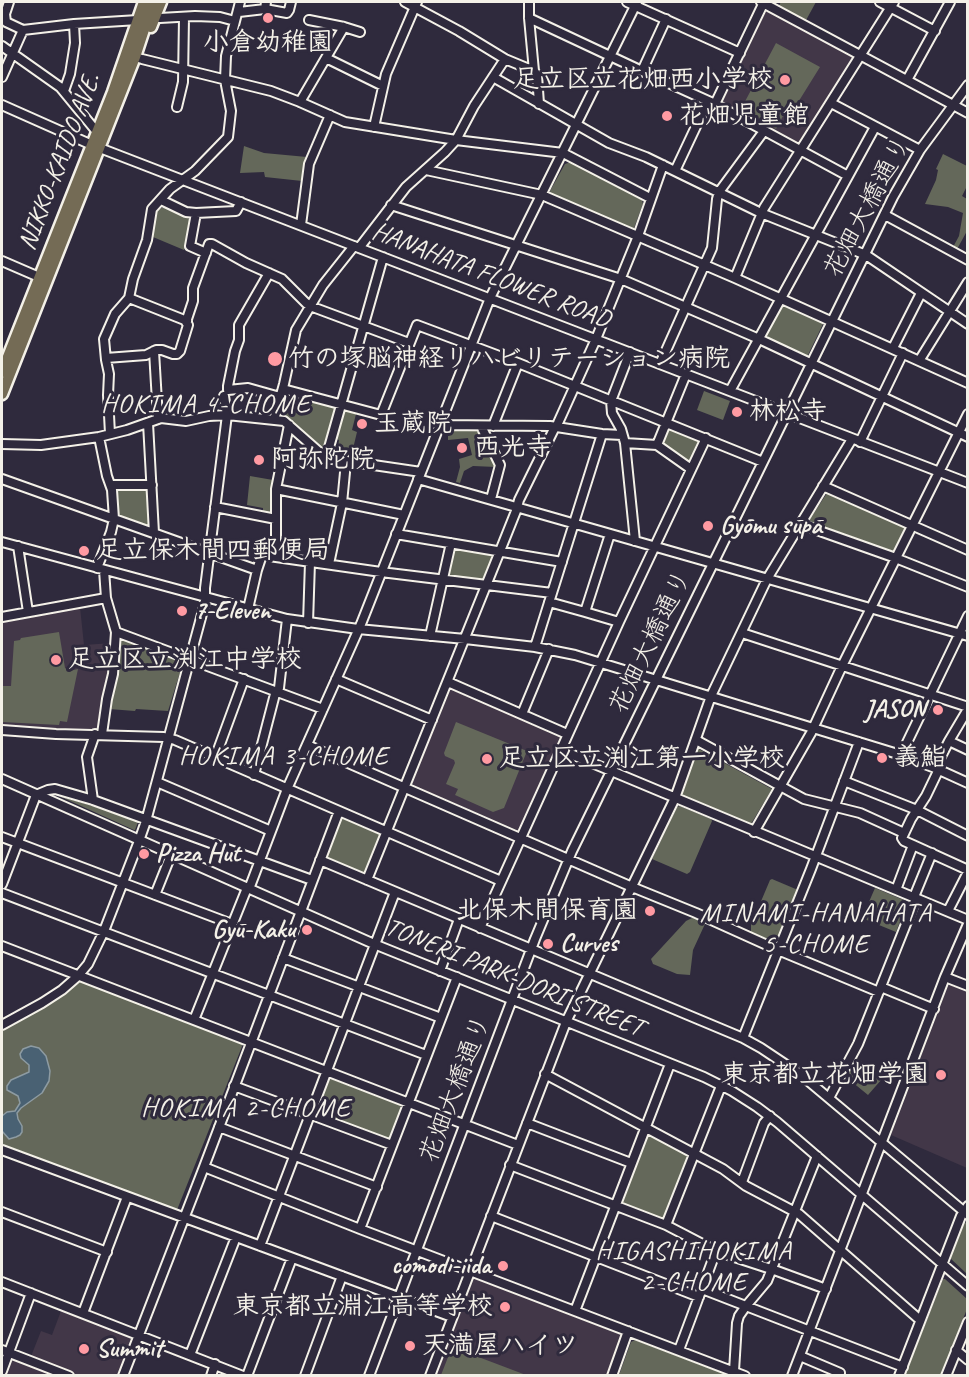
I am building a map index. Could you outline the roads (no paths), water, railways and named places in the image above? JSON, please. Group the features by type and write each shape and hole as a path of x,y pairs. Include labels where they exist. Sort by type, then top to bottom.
{"highway":[{"name":"NIKKO-KAIDO AVE.","path":"2,394 96,146 97,132 144,2"},
{"path":"135,57 153,2"},
{"path":"135,57 161,2"},
{"name":"NIKKO-KAIDO AVE.","path":"3,365 135,57"}],"street":[{"path":"9,2 4,14 6,22 22,30 138,20"},
{"path":"110,434 109,374 104,339 115,314 129,298 147,240 152,209 170,189 195,171 228,137 231,111 225,80 226,56 240,2"},
{"path":"239,12 265,5 287,13 291,2"},
{"path":"405,2 416,4 505,59 534,71"},
{"path":"529,2 539,104"},
{"path":"675,171 740,53 763,2 968,113"},
{"path":"880,2 893,5 935,31"},
{"path":"907,80 950,2"},
{"path":"194,1020 232,924 260,862 287,789 358,629 490,298 563,153 633,3 740,53"},
{"path":"374,127 386,74 416,4"},
{"path":"735,278 761,213 893,5"},
{"path":"155,16 160,18 195,15 235,21"},
{"path":"177,107 183,82 184,17"},
{"path":"529,18 711,102 848,176"},
{"path":"642,71 666,19"},
{"path":"309,20 344,27 360,33"},
{"path":"64,91 70,74 75,43 74,24"},
{"path":"300,102 344,27"},
{"path":"2,77 22,30"},
{"path":"2,46 60,87 97,132"},
{"path":"135,57 271,90 345,122 456,140 563,153 650,198"},
{"path":"326,58 383,86"},
{"path":"274,420 293,338 323,285 406,187 456,140 474,106 505,59"},
{"path":"493,77 614,145 663,165 761,213 866,255 968,324"},
{"name":"花畑大橋通り","path":"369,1376 531,949 569,858 898,189 920,150 968,86"},
{"path":"831,103 920,150"},
{"name":"HANAHATA FLOWER ROAD","path":"2,105 96,146 968,483"},
{"path":"301,225 309,164 330,116"},
{"path":"730,391 875,126"},
{"path":"660,364 712,248 719,192 764,131"},
{"path":"367,880 524,490 575,386 621,279 663,165"},
{"path":"426,170 542,195 781,298 968,383"},
{"path":"161,200 186,212 196,213 236,212 240,202"},
{"path":"391,205 621,279 812,363 968,437"},
{"path":"196,213 190,246 206,253"},
{"path":"885,215 968,260"},
{"path":"106,358 146,355 162,350 177,354 180,351 193,301 193,288 209,244 282,279 310,306 410,343"},
{"path":"326,458 383,257"},
{"path":"2,261 39,277"},
{"path":"269,273 239,325 239,340 228,390 248,388 281,393 341,404 381,415 417,325 518,363 763,462"},
{"path":"919,360 968,282"},
{"path":"893,348 921,292"},
{"path":"129,298 187,321"},
{"path":"154,351 158,419"},
{"path":"630,352 611,401 612,413 621,429 625,443 635,541"},
{"path":"430,1376 566,1022 675,798 711,696 767,579 823,486 856,440 882,397 903,353"},
{"path":"493,426 518,363"},
{"path":"657,445 686,374"},
{"path":"2,1025 42,1003 78,976 94,954 139,841 205,603 209,553 227,415 224,396"},
{"path":"754,832 813,728 968,414"},
{"path":"2,444 41,446 99,437 165,418 186,421 227,415 285,421 326,458 420,475 517,507 963,635"},
{"path":"148,423 154,533"},
{"path":"276,557 276,489 289,425"},
{"path":"440,425 556,426 622,435"},
{"path":"482,426 500,465 491,499"},
{"path":"535,647 602,434"},
{"path":"93,800 87,756 99,734 113,674 116,632 100,569 114,519 111,485 99,437"},
{"path":"480,928 600,662 706,438"},
{"path":"625,443 657,445 692,469"},
{"path":"329,564 342,503 346,462"},
{"path":"2,479 256,570"},
{"path":"111,485 152,485"},
{"path":"823,486 968,550"},
{"path":"276,489 404,515"},
{"path":"215,507 276,519"},
{"path":"800,524 968,587"},
{"path":"396,534 562,562"},
{"path":"585,612 610,534"},
{"path":"2,542 287,619 358,629 549,649 600,662 901,755 937,768 968,783"},
{"path":"430,636 451,543"},
{"path":"18,546 28,612"},
{"path":"248,609 256,570 262,555 486,584 551,597 585,612 619,622"},
{"path":"308,623 310,562"},
{"path":"2,617 106,598"},
{"path":"901,755 930,694 963,635 968,616"},
{"path":"254,775 275,694 279,688 287,619"},
{"path":"116,632 323,709"},
{"path":"742,633 968,708 949,741 926,796 902,838 968,871 948,911"},
{"path":"522,714 549,649"},
{"path":"215,758 244,679"},
{"path":"336,679 432,720"},
{"path":"448,682 567,734"},
{"path":"2,730 168,738 501,881"},
{"path":"696,740 804,799 860,813 904,833"},
{"path":"949,741 968,750"},
{"path":"743,1038 859,742"},
{"path":"307,745 696,913 778,951 934,1009"},
{"path":"561,750 968,920"},
{"name":"TONERI PARK-DORI STREET","path":"2,779 374,944 721,1086 770,1116 968,1286"},
{"path":"844,781 917,810 968,836"},
{"path":"157,782 271,831"},
{"path":"2,885 36,795 55,789 93,800 312,880"},
{"path":"123,1376 339,811"},
{"path":"2,837 232,924"},
{"path":"896,890 913,845"},
{"path":"829,1098 858,1044 932,853"},
{"path":"155,895 171,855"},
{"path":"320,860 743,1038 787,1064 966,1211 961,1215 899,1376"},
{"path":"260,1246 394,891"},
{"path":"2,892 426,1055"},
{"path":"440,971 459,919"},
{"path":"792,1376 945,977 968,924"},
{"path":"2,946 518,1145"},
{"path":"283,958 441,1018"},
{"path":"360,1229 457,977"},
{"path":"945,977 968,986"},
{"path":"575,1311 670,1064"},
{"path":"545,1074 723,1169 795,1212 920,1320"},
{"path":"234,1086 392,1146"},
{"path":"666,1225 721,1086"},
{"path":"742,1182 765,1123 770,1116"},
{"path":"526,1123 631,1163"},
{"path":"219,1126 376,1187"},
{"path":"2,1150 452,1317"},
{"path":"735,1371 739,1316 767,1281 817,1156"},
{"path":"510,1165 666,1225 716,1251 826,1289"},
{"path":"204,1167 746,1376"},
{"path":"83,1313 127,1197"},
{"path":"2,1212 107,1252"},
{"path":"491,1216 699,1297"},
{"path":"190,1355 236,1237"},
{"path":"679,1350 716,1251"},
{"path":"2,1282 245,1376 292,1258"},
{"path":"305,1376 342,1276"},
{"path":"702,1289 903,1367"},
{"path":"2,1371 5,1351 31,1293"},
{"path":"946,1376 968,1322"},
{"path":"612,1376 628,1331"},
{"path":"956,1350 968,1360"},
{"path":"5,1351 69,1376"},
{"path":"800,1356 840,1372 839,1376"},
{"path":"211,1376 215,1364"}],"water":[{"path":"31,1046 39,1048 46,1056 50,1071 49,1081 42,1093 17,1113 22,1132 9,1139 2,1131 2,1116 7,1112 15,1111 20,1103 18,1096 7,1090 7,1086 11,1080 29,1072 29,1065 20,1054 23,1049"}],"place":[{"name":"小倉幼稚園","path":"268,18"},
{"name":"足立区立花畑西小学校","path":"785,80"},
{"name":"花畑児童館","path":"667,116"},
{"name":"竹の塚脳神経リハビリテーション病院","path":"275,359"},
{"name":"林松寺","path":"737,412"},
{"name":"玉蔵院","path":"362,424"},
{"name":"西光寺","path":"462,448"},
{"name":"阿弥陀院","path":"259,460"},
{"name":"Gyōmu sūpā","path":"708,526"},
{"name":"足立保木間四郵便局","path":"84,551"},
{"name":"7-Eleven","path":"182,611"},
{"name":"足立区立渕江中学校","path":"56,660"},
{"name":"JASON","path":"938,710"},
{"name":"義鮨","path":"882,758"},
{"name":"足立区立渕江第一小学校","path":"487,759"},
{"name":"Pizza Hut","path":"144,854"},
{"name":"北保木間保育園","path":"650,911"},
{"name":"Gyū-Kaku","path":"307,930"},
{"name":"Curves","path":"548,944"},
{"name":"東京都立花畑学園","path":"941,1075"},
{"name":"comodi-iida","path":"503,1266"},
{"name":"東京都立淵江高等学校","path":"505,1307"},
{"name":"天満屋ハイツ","path":"410,1346"},
{"name":"Summit","path":"84,1349"}],"district":[{"name":"HOKIMA 4-CHOME","path":"206,405"},
{"name":"HOKIMA 3-CHOME","path":"284,757"},
{"name":"MINAMI-HANAHATA 5-CHOME","path":"816,930"},
{"name":"HOKIMA 2-CHOME","path":"246,1109"},
{"name":"HIGASHIHOKIMA 2-CHOME","path":"694,1268"}]}
